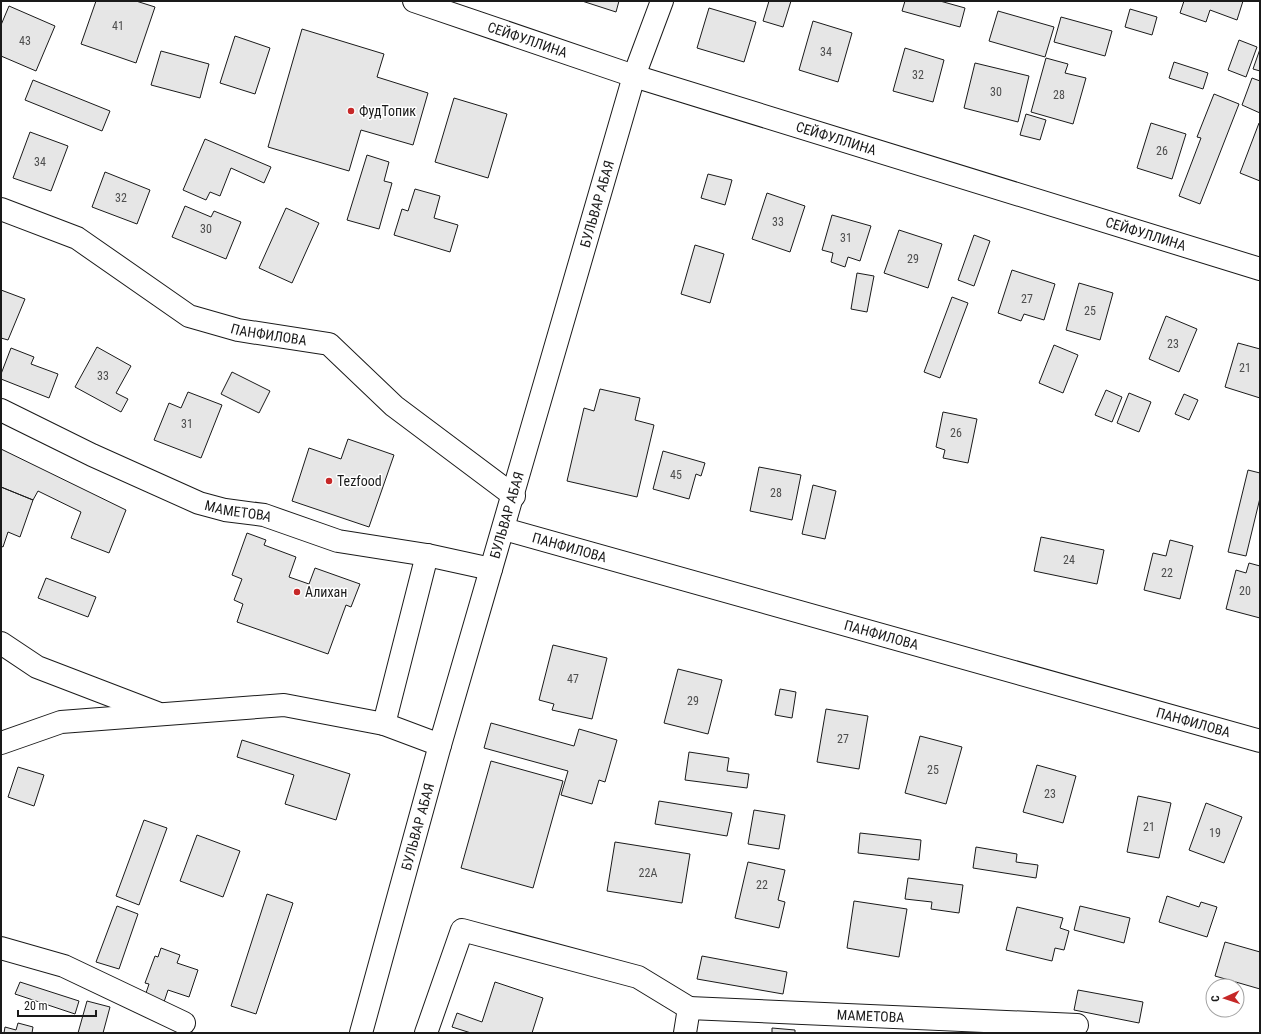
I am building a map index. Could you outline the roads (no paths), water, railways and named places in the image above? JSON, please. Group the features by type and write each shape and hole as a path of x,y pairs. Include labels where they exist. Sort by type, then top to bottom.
{"street":[{"name":"СЕЙФУЛЛИНА","path":"414,1 453,7 634,76 1260,269"},
{"name":"БУЛЬВАР АБАЯ","path":"361,1033 440,745 491,569 514,496 634,76 662,1"},
{"name":"ПАНФИЛОВА","path":"1,209 77,238 189,316 238,330 329,344 394,406 514,496"},
{"name":"МАМЕТОВА","path":"1,410 92,455 199,503 225,510 264,515 338,541 427,555 491,569"},
{"name":"ПАНФИЛОВА","path":"504,529 1260,741"},
{"path":"384,724 427,555"},
{"path":"1,643 37,667 163,715"},
{"path":"1,743 61,722 284,705 384,724 440,745"},
{"path":"426,1033 462,930 638,977 689,1008 685,1033"},
{"path":"1,948 64,966 184,1023"},
{"name":"МАМЕТОВА","path":"689,1008 1077,1025"}],"place":[{"name":"ФудТопик","path":"351,111"},
{"name":"Tezfood","path":"329,481"},
{"name":"Алихан","path":"297,592"}]}
